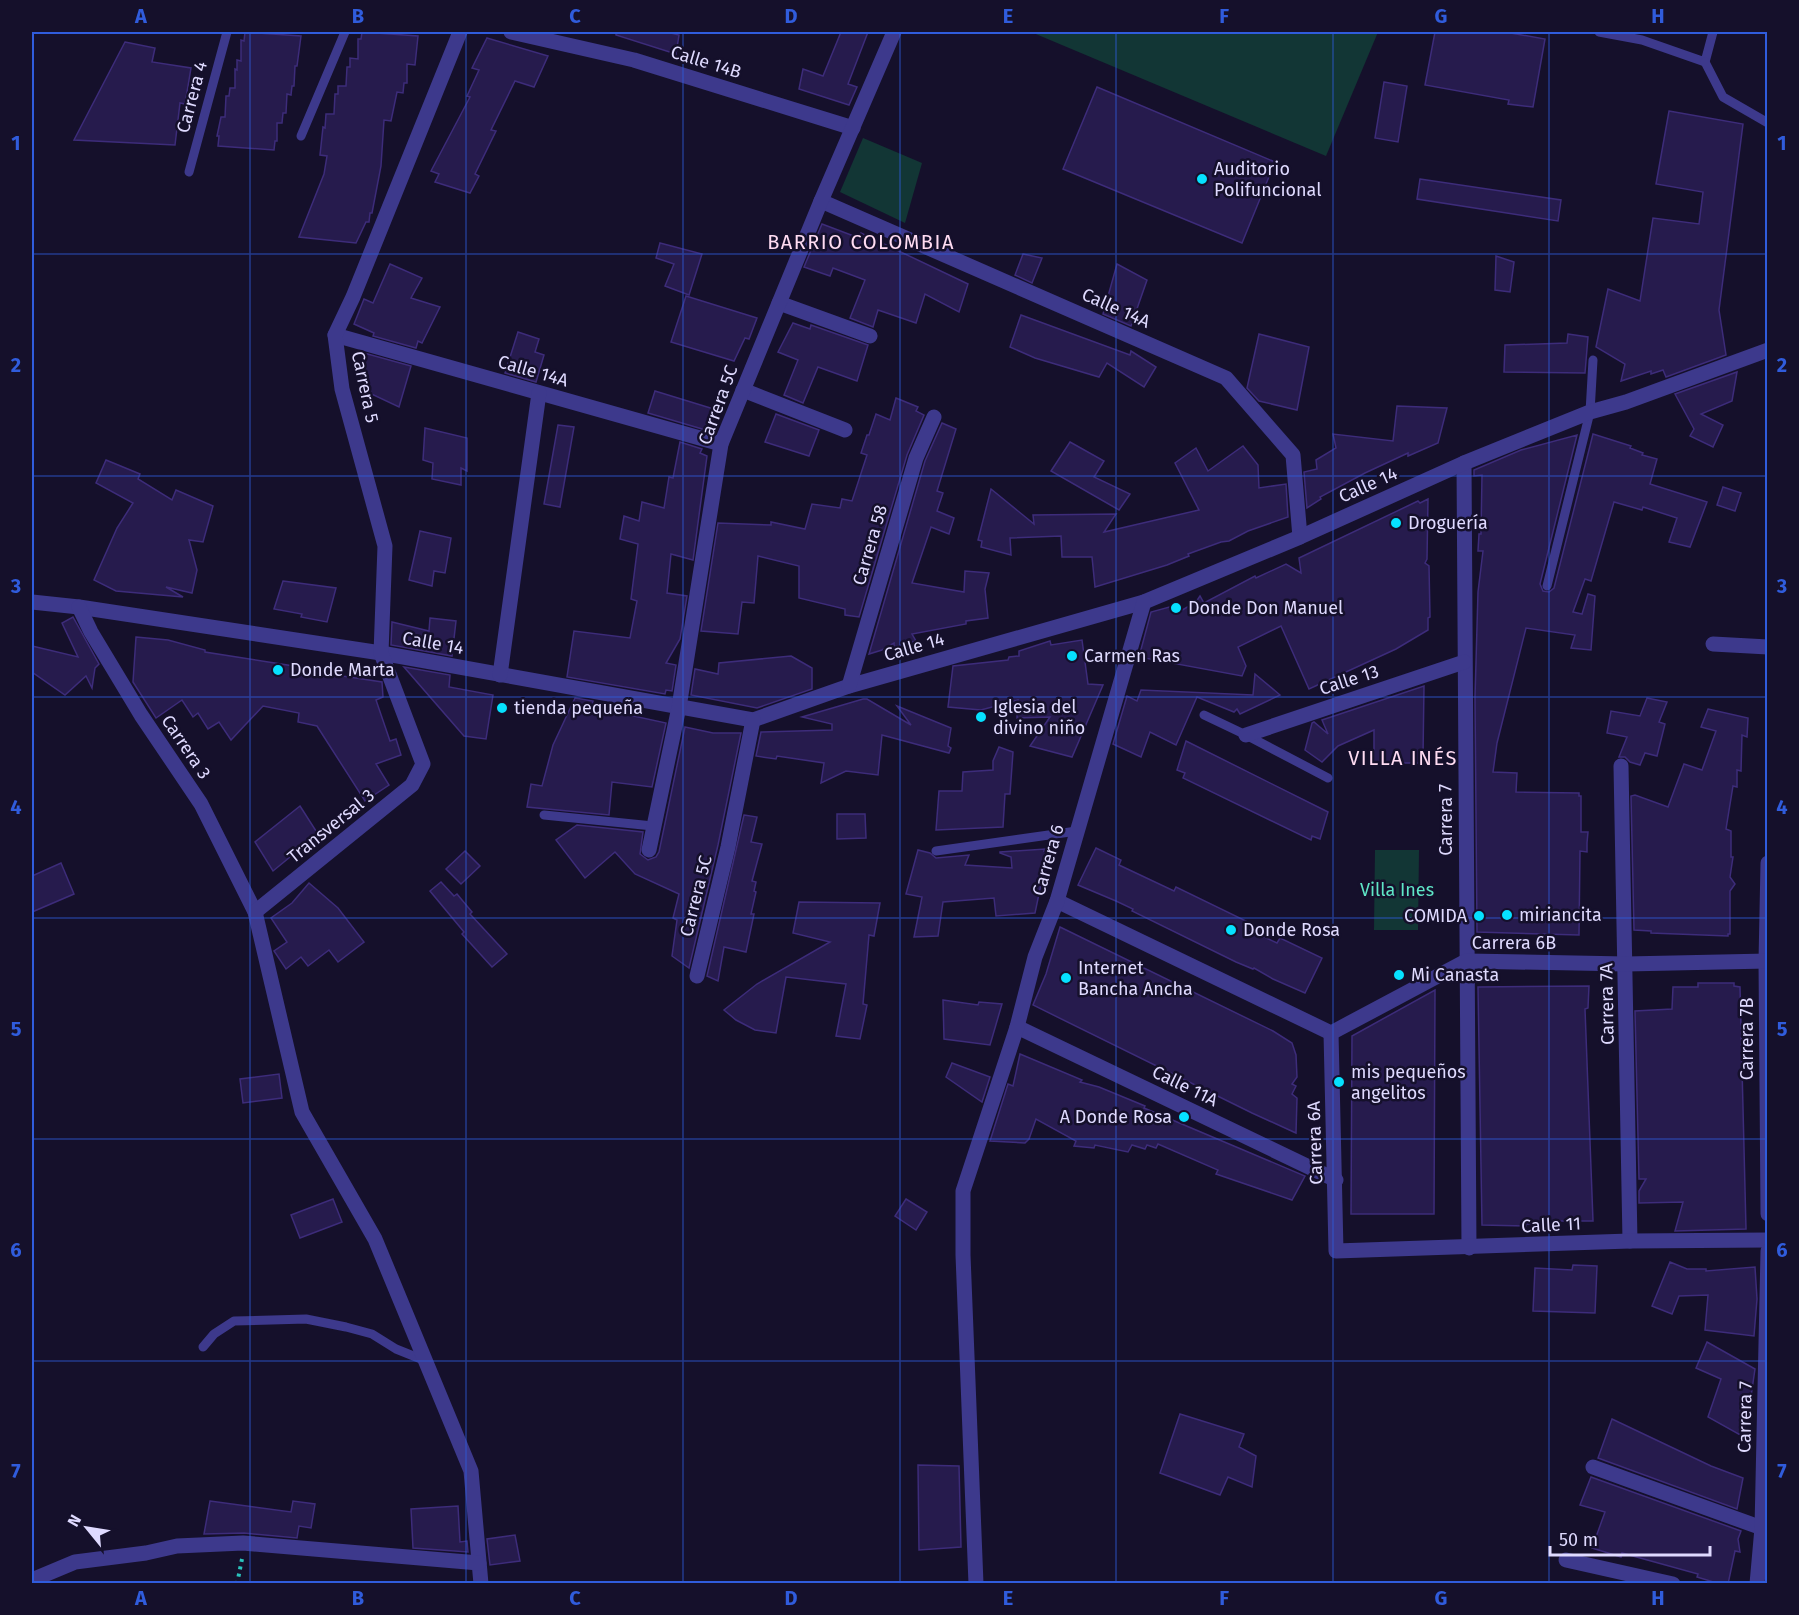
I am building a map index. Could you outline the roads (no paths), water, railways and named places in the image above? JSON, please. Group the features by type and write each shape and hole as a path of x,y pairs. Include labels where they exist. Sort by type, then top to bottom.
{"street":[{"name":"Carrera 5","path":"423,764 381,653 385,546 342,389 335,335 353,297 460,32"},
{"name":"Calle 14B","path":"511,32 634,60 853,128"},
{"name":"Carrera 5C","path":"649,850 679,707 721,444 821,201 894,32"},
{"name":"Calle 14A","path":"821,201 1226,378 1293,455 1300,537"},
{"path":"779,303 870,336"},
{"name":"Calle 14A","path":"335,335 721,444"},
{"name":"Calle 14","path":"32,602 79,607 381,653 753,720 849,686 1144,602 1590,412 1626,402 1767,350"},
{"path":"743,390 845,430"},
{"path":"501,675 539,393"},
{"name":"Carrera 58","path":"849,686 916,458 934,417"},
{"name":"Carrera 7","path":"1464,464 1469,1248"},
{"name":"Carrera 6","path":"976,1584 963,1255 963,1191 1017,1027 1035,957 1056,901 1144,602"},
{"name":"Carrera 3","path":"79,607 91,632 141,715 201,804 255,912 302,1112 375,1239 471,1471 481,1584"},
{"path":"1713,644 1767,644"},
{"name":"Calle 13","path":"1246,735 1464,662"},
{"name":"Carrera 5C","path":"697,976 728,847 753,720"},
{"name":"Transversal 3","path":"255,912 412,785 423,764"},
{"name":"Carrera 7A","path":"1621,766 1630,1241"},
{"name":"Carrera 7B","path":"1767,863 1767,1214"},
{"path":"1056,901 1331,1033"},
{"name":"Carrera 6B","path":"1331,1033 1466,961 1626,964 1766,961"},
{"name":"Calle 11A","path":"1017,1027 1335,1180"},
{"name":"Carrera 6A","path":"1331,1033 1336,1251"},
{"name":"Calle 11","path":"1336,1251 1630,1241 1767,1240"},
{"name":"Carrera 7","path":"1757,1584 1762,1528 1767,1251"},
{"path":"1593,1467 1762,1528"},
{"path":"32,1580 75,1562 146,1553 177,1546 243,1543 479,1563"},
{"path":"1566,1560 1672,1584"}],"lane":[{"name":"Carrera 4","path":"189,172 227,32"},
{"path":"300,136 345,32"},
{"path":"1599,32 1642,40 1705,62"},
{"path":"1713,32 1705,62 1723,96 1767,123"},
{"path":"1547,586 1590,412 1593,360"},
{"path":"1204,715 1328,778"},
{"path":"544,815 653,826"},
{"path":"936,851 1077,831"},
{"path":"203,1347 214,1334 234,1321 306,1319 372,1334 426,1361"}],"place":[{"name":"Auditorio Polifuncional","path":"1202,179"},
{"name":"Droguería","path":"1396,523"},
{"name":"Donde Don Manuel","path":"1176,608"},
{"name":"Carmen Ras","path":"1072,656"},
{"name":"Donde Marta","path":"278,670"},
{"name":"tienda pequeña","path":"502,708"},
{"name":"Iglesia del divino niño","path":"981,717"},
{"name":"miriancita","path":"1507,915"},
{"name":"COMIDA","path":"1479,916"},
{"name":"Donde Rosa","path":"1231,930"},
{"name":"Mi Canasta","path":"1399,975"},
{"name":"Internet Bancha Ancha","path":"1066,978"},
{"name":"mis pequeños angelitos","path":"1339,1082"},
{"name":"A Donde Rosa","path":"1184,1117"}],"district":[{"name":"BARRIO COLOMBIA","path":"861,242"},
{"name":"VILLA INÉS","path":"1403,758"}],"park label":[{"name":"Villa Ines","path":"1397,890"}]}
